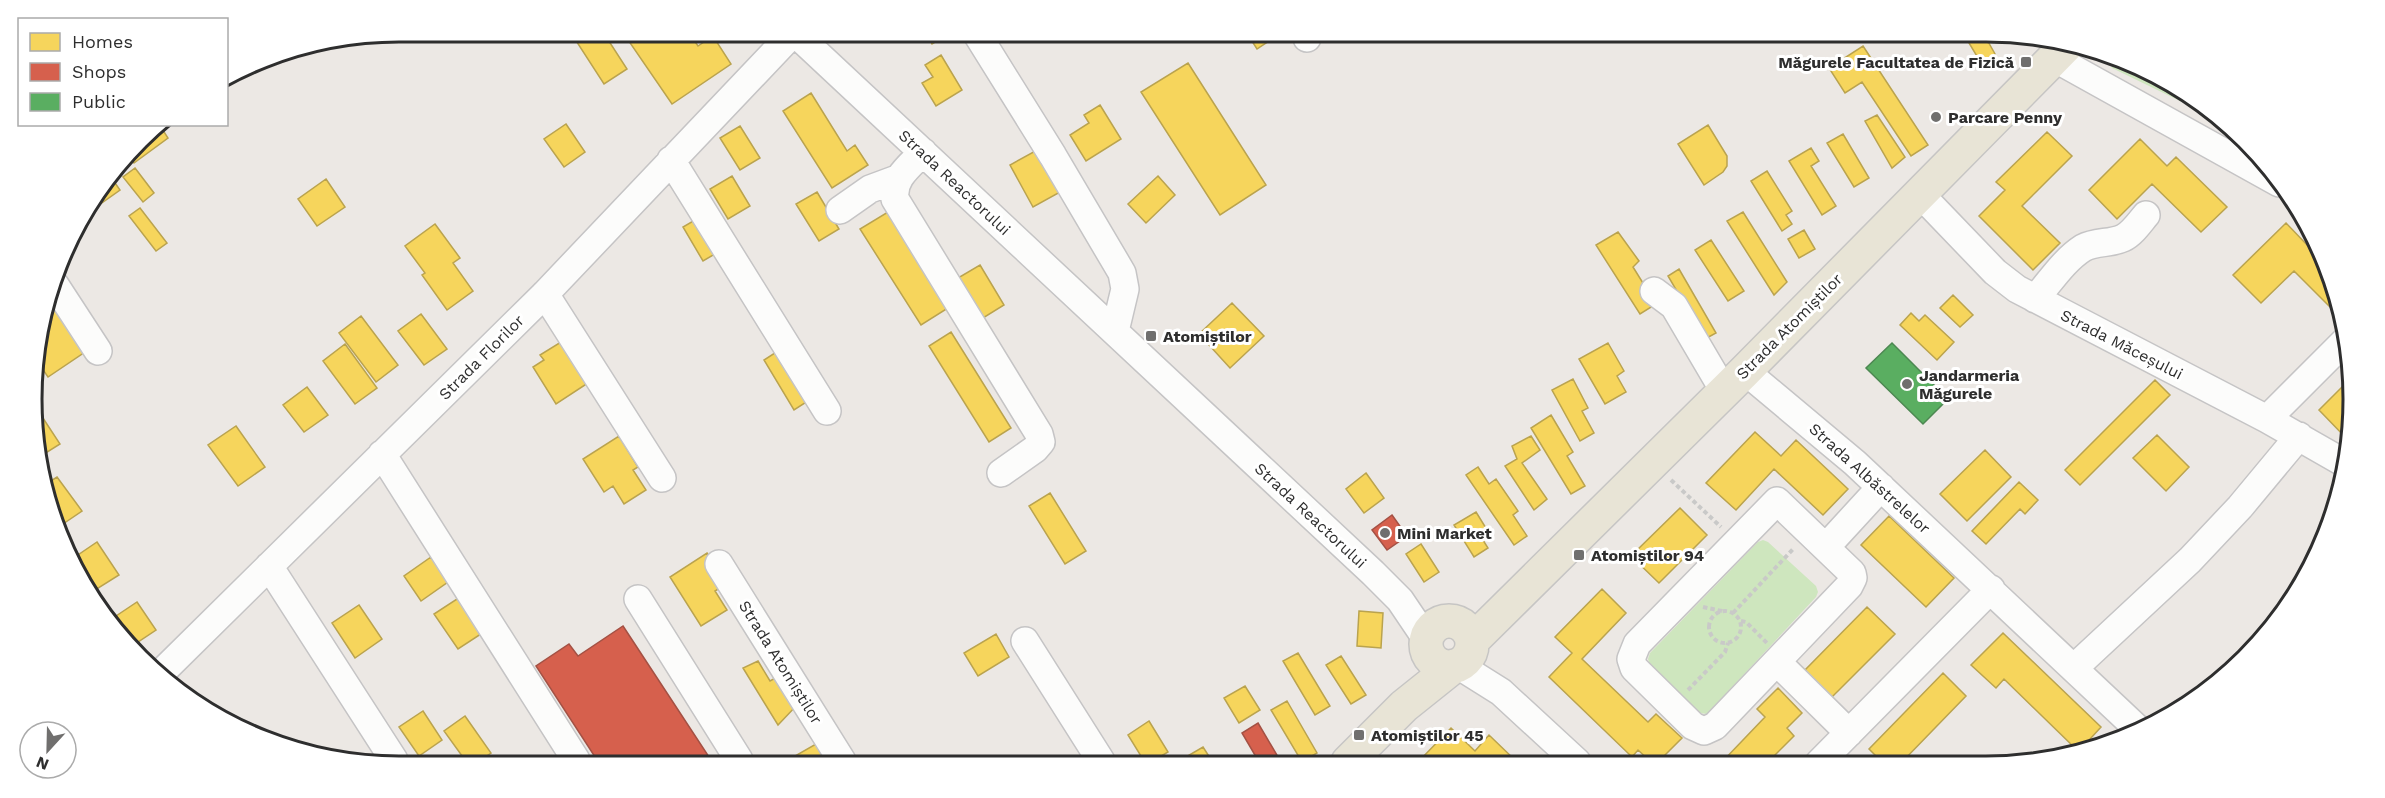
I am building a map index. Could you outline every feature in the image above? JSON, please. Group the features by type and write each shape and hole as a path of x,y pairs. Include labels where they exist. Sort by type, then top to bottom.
{"main road":[{"name":"Strada Atomiștilor","path":"1451,644 1507,606 1735,381 2061,51"},
{"path":"1354,756 1404,706 1451,644"}],"street":[{"name":"Strada Florilor","path":"166,668 545,294 785,42"},
{"name":"Strada Reactorului","path":"804,42 1400,600 1451,644 1571,756"},
{"path":"982,42 1122,273 1125,289 1115,331"},
{"path":"2061,51 2260,172"},
{"path":"923,152 897,179 893,190 895,199 1039,434 1041,442 1035,449 1001,473"},
{"path":"671,160 827,411"},
{"path":"840,210 870,189 897,179"},
{"name":"Strada Măceșului","path":"1920,194 1995,272 2017,288 2299,436 2338,459"},
{"path":"2035,299 2067,261 2082,249 2095,243 2126,237 2146,215"},
{"path":"59,291 98,351"},
{"path":"1654,291 1674,306 1735,381"},
{"path":"545,294 662,478"},
{"path":"2267,419 2339,347"},
{"name":"Strada Albăstrelelor","path":"1735,381 1823,435 1991,589 2133,724"},
{"path":"2074,668 2190,560 2240,507 2299,436"},
{"path":"382,454 573,756"},
{"path":"1817,539 1881,487"},
{"path":"1777,501 1851,573 1853,578 1850,586 1780,660 1715,726 1704,731 1693,726 1634,668 1631,658 1637,644 1737,542 1777,501"},
{"name":"Strada Atomiștilor","path":"719,564 839,756"},
{"path":"269,566 392,756"},
{"path":"1826,756 1991,589"},
{"path":"638,599 737,756"},
{"path":"1025,641 1098,756"},
{"path":"1780,660 1849,733"}],"path":[{"path":"1671,480 1737,542"},
{"path":"1733,613 1740,621 1741,631 1738,638 1728,643 1716,640 1712,636 1710,624 1718,613 1733,613 1817,539"},
{"path":"1740,621 1746,622 1780,660"},
{"path":"1673,706 1725,652 1728,643"}],"green space":[{"path":"2110,64 2144,79 2188,105 2112,68"},
{"path":"1763,540 1816,586 1818,592 1816,597 1707,714 1700,713 1650,665 1648,659 1650,653 1758,542"}],"building: Homes":[{"path":"577,42 609,42 627,69 604,84"},
{"path":"629,42 695,42 698,46 704,42 717,42 731,64 672,104"},
{"path":"1252,42 1268,42 1257,49"},
{"path":"1968,42 1988,42 1995,54 1981,63"},
{"path":"1863,46 1928,145 1911,156 1862,82 1845,93 1829,68"},
{"path":"941,55 962,90 936,106 922,83 933,77 925,65"},
{"path":"1188,63 1266,185 1220,215 1141,92"},
{"path":"811,93 847,151 855,145 868,165 832,188 783,111"},
{"path":"1100,105 1121,139 1086,161 1070,135 1089,123 1084,115"},
{"path":"1877,115 1905,157 1892,168 1865,121"},
{"path":"566,124 585,152 564,167 544,139"},
{"path":"1708,125 1727,156 1727,166 1723,172 1704,185 1678,144"},
{"path":"740,126 760,158 740,170 720,138"},
{"path":"164,131 168,138 133,162"},
{"path":"2047,132 2072,156 2022,206 2060,243 2033,270 1979,216 2005,190 1996,182"},
{"path":"1843,134 1869,178 1854,187 1827,143"},
{"path":"2140,139 2167,166 2176,157 2227,207 2201,232 2152,184 2117,219 2089,190"},
{"path":"1811,148 1819,161 1811,166 1836,206 1822,215 1789,161"},
{"path":"1039,149 1062,191 1033,207 1010,165"},
{"path":"135,168 154,193 143,202 123,177"},
{"path":"1767,171 1792,211 1786,215 1792,224 1782,231 1751,181"},
{"path":"732,176 750,206 728,219 710,189"},
{"path":"1158,176 1175,195 1146,223 1128,204"},
{"path":"326,179 345,207 317,226 298,199"},
{"path":"115,183 120,190 100,204"},
{"path":"817,192 839,229 819,241 796,204"},
{"path":"140,208 167,243 156,251 129,216"},
{"path":"888,212 948,308 921,325 860,229"},
{"path":"1743,212 1787,282 1774,295 1727,221"},
{"path":"700,217 720,251 703,261 683,227"},
{"path":"2286,223 2309,247 2331,308 2294,271 2261,303 2233,275"},
{"path":"435,224 460,258 453,263 473,291 447,310 422,275 425,273 405,246"},
{"path":"1804,230 1815,249 1799,258 1788,239"},
{"path":"1618,232 1639,261 1633,267 1656,304 1640,314 1596,245"},
{"path":"1711,240 1744,291 1728,301 1695,250"},
{"path":"980,265 1004,305 983,318 958,278"},
{"path":"1679,269 1716,333 1705,339 1668,276"},
{"path":"1953,295 1973,315 1960,327 1940,308"},
{"path":"1232,303 1264,336 1230,368 1199,334"},
{"path":"54,308 85,352 48,377 43,370 45,352"},
{"path":"1911,313 1919,321 1925,315 1954,342 1937,360 1900,325"},
{"path":"421,314 447,349 424,365 398,331"},
{"path":"361,316 398,365 376,382 339,333"},
{"path":"951,332 1011,428 989,442 929,346"},
{"path":"561,342 588,383 556,404 533,367 544,360 540,355"},
{"path":"1608,343 1624,371 1617,376 1626,392 1605,404 1579,359"},
{"path":"345,344 377,388 355,404 323,361"},
{"path":"781,349 811,399 794,410 764,360"},
{"path":"1573,379 1588,408 1582,411 1594,433 1580,441 1552,390"},
{"path":"2155,380 2170,395 2080,485 2065,470"},
{"path":"307,387 328,415 304,432 283,405"},
{"path":"2342,387 2341,433 2319,410"},
{"path":"1551,415 1573,452 1567,456 1585,486 1571,494 1531,428"},
{"path":"43,418 60,444 46,453"},
{"path":"236,426 265,467 238,486 208,445"},
{"path":"1755,432 1781,456 1796,440 1848,489 1823,515 1774,469 1736,510 1706,483"},
{"path":"2157,435 2189,467 2166,491 2133,458"},
{"path":"619,436 638,467 633,470 646,490 624,504 613,486 604,492 583,459"},
{"path":"1531,436 1540,450 1522,463 1547,499 1534,510 1505,466 1517,459 1512,446"},
{"path":"1985,450 2011,477 1967,521 1940,494"},
{"path":"1478,467 1489,484 1496,479 1518,511 1513,515 1527,536 1514,545 1466,475"},
{"path":"1366,473 1384,498 1364,513 1346,489"},
{"path":"57,477 82,511 64,523 54,491 52,480"},
{"path":"2019,482 2038,500 2025,514 2020,509 1986,544 1972,531"},
{"path":"1050,493 1086,551 1065,564 1029,506"},
{"path":"1680,508 1707,535 1659,583 1631,556"},
{"path":"1476,512 1489,533 1481,537 1488,548 1474,557 1454,525"},
{"path":"1889,516 1954,578 1926,607 1861,545"},
{"path":"97,542 119,575 97,589 78,555"},
{"path":"1421,544 1439,572 1424,582 1406,554"},
{"path":"707,553 726,584 715,591 727,610 701,626 670,577"},
{"path":"431,557 448,582 421,601 404,576"},
{"path":"1602,589 1626,613 1582,659 1648,722 1656,714 1682,738 1664,756 1644,756 1638,750 1631,756 1549,677 1572,653 1555,637"},
{"path":"460,597 484,632 458,649 434,614"},
{"path":"137,602 156,630 138,642 116,616"},
{"path":"359,605 382,639 355,658 332,623"},
{"path":"1867,607 1895,634 1831,698 1804,671"},
{"path":"1359,611 1383,613 1381,648 1357,646"},
{"path":"2003,633 2101,727 2088,741 2072,745 2004,679 1996,688 1971,665"},
{"path":"996,634 1009,657 978,676 964,653"},
{"path":"1298,653 1330,706 1315,715 1283,661"},
{"path":"1341,656 1366,695 1351,704 1326,665"},
{"path":"758,661 770,681 781,675 798,704 778,725 743,668"},
{"path":"1943,673 1966,696 1908,756 1876,756 1869,749"},
{"path":"1245,686 1260,710 1239,723 1224,698"},
{"path":"1778,688 1802,713 1787,728 1794,736 1774,756 1728,756 1765,717 1757,709"},
{"path":"1287,701 1317,753 1312,756 1298,756 1271,710"},
{"path":"423,711 442,740 419,756 399,727"},
{"path":"465,716 491,753 487,756 462,756 444,731"},
{"path":"1149,721 1168,752 1161,756 1141,756 1128,735"},
{"path":"1451,728 1475,751 1489,735 1511,756 1424,756"},
{"path":"816,744 824,756 795,756"},
{"path":"1203,747 1209,756 1188,756"}],"building: Shops":[{"path":"1392,515 1407,536 1387,550 1372,530"},
{"path":"623,626 708,756 594,756 536,666 569,644 578,656"},
{"path":"1258,723 1277,756 1255,756 1242,733"}],"building: Public":[{"name":"Jandarmeria Măgurele","path":"1892,343 1948,399 1923,424 1866,368"}],"place":[{"name":"Măgurele Facultatea de Fizică","path":"2026,62"},
{"name":"Parcare Penny","path":"1936,117"},
{"name":"Atomiștilor","path":"1151,336"},
{"name":"Jandarmeria Măgurele","path":"1907,384"},
{"name":"Mini Market","path":"1385,533"},
{"name":"Atomiștilor 94","path":"1579,555"},
{"name":"Atomiștilor 45","path":"1359,735"}]}
